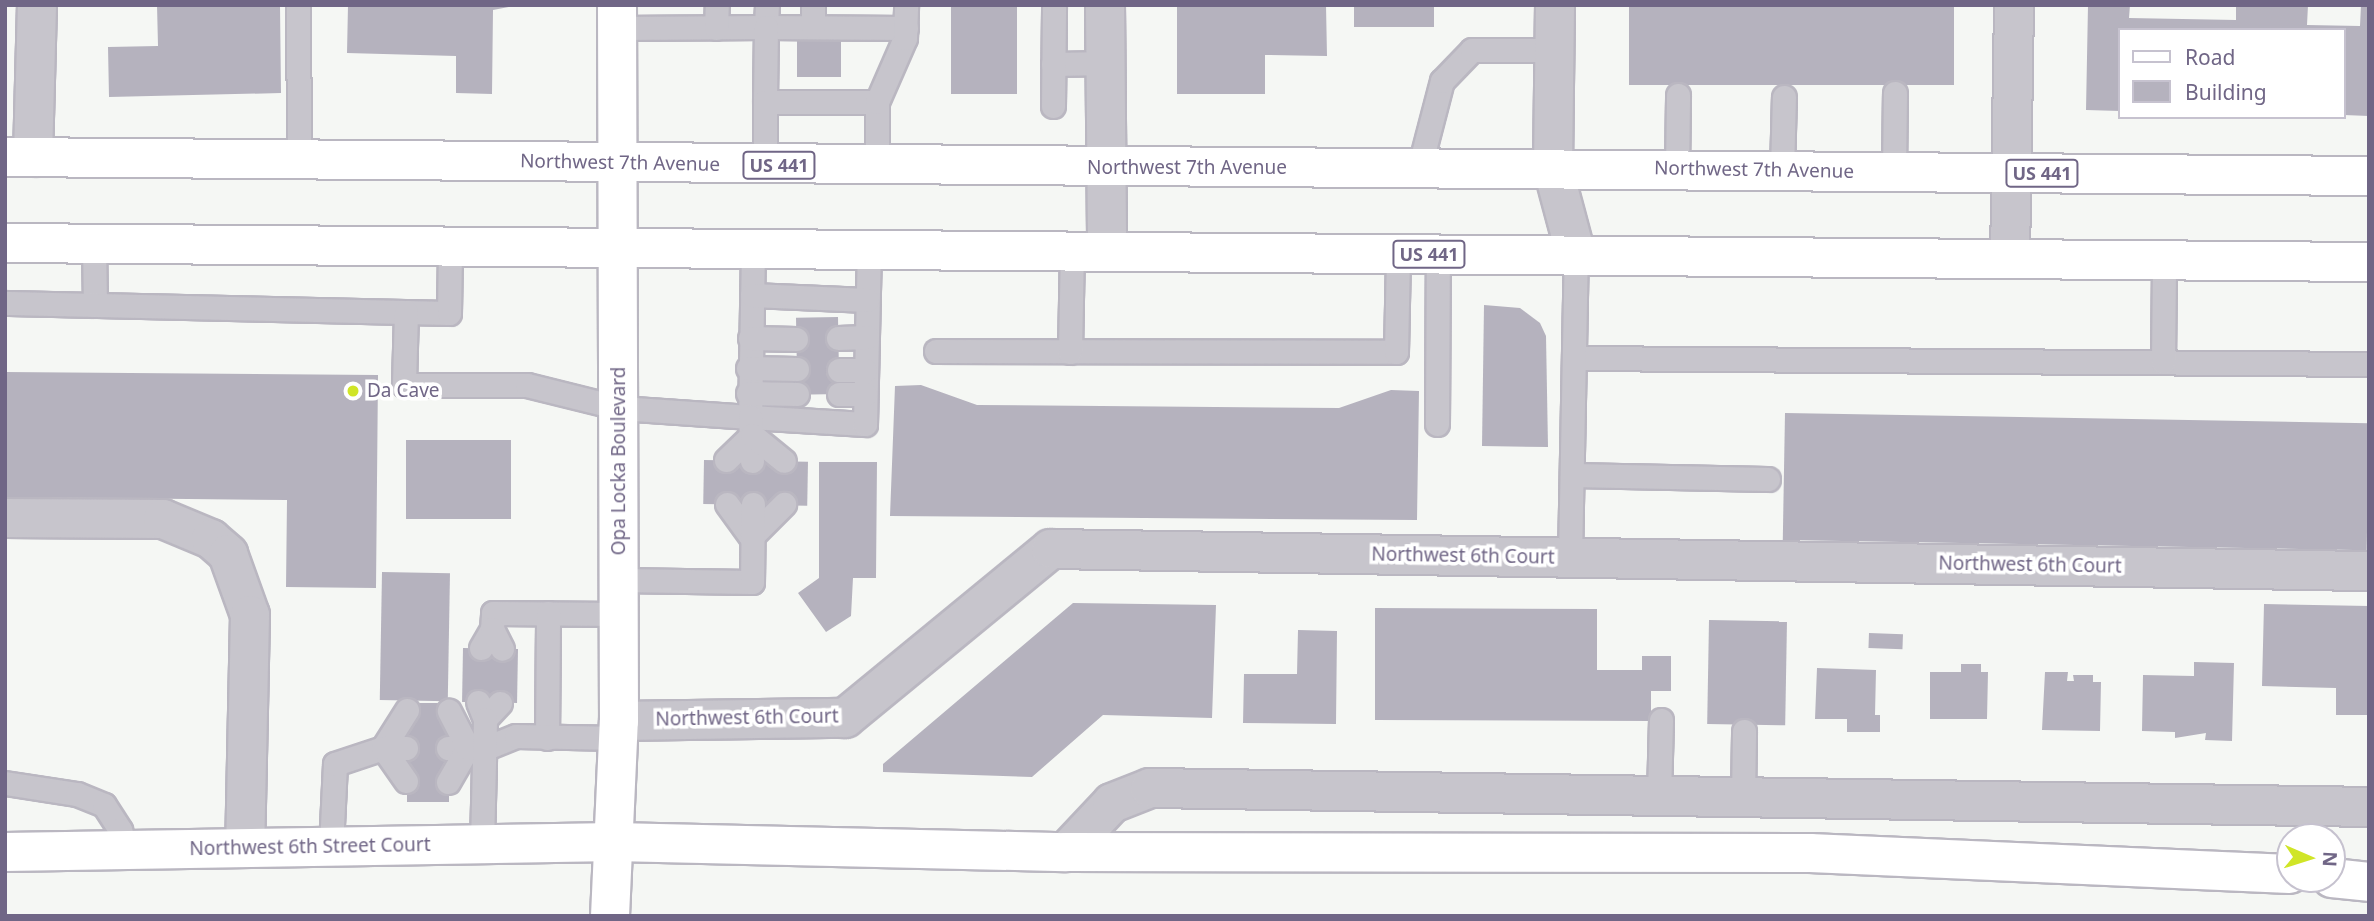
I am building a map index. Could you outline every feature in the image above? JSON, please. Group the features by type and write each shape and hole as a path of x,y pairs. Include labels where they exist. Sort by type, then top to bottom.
{"main road":[{"name":"Opa Locka Boulevard","path":"610,916 619,729 617,16"},
{"name":"Northwest 7th Avenue","path":"19,157 1107,169 1553,169 2369,176"},
{"name":"US 441","path":"5,243 2369,262"},
{"name":"Northwest 6th Street Court","path":"5,852 615,842"},
{"path":"615,842 1066,852 1810,853 2276,873"},
{"path":"2346,880 2369,882"}],"street":[{"path":"19,157 37,5"},
{"path":"1090,252 1107,169 1105,5"},
{"path":"1555,5 1553,169 1576,255"},
{"path":"2010,258 2014,5"},
{"path":"5,518 163,519 211,539 228,554 250,615 245,848"},
{"name":"Northwest 6th Court","path":"619,729 845,718 1051,549 2369,571"},
{"path":"1066,852 1112,803 1150,789 2369,807"}],"lane":[{"path":"298,5 299,160"},
{"path":"877,166 877,102 906,28 905,5"},
{"path":"1053,106 1054,5"},
{"path":"617,16 813,16 906,28"},
{"path":"765,165 766,16"},
{"path":"1419,169 1443,81 1472,50 1554,50"},
{"path":"1054,64 1106,63"},
{"path":"1894,172 1895,93"},
{"path":"1677,170 1678,95"},
{"path":"1782,171 1784,97"},
{"path":"765,102 877,102"},
{"path":"94,243 95,305"},
{"path":"5,303 449,313 450,246"},
{"path":"752,461 748,368 753,248"},
{"path":"406,312 404,385 527,385 620,408 751,426 865,424 869,250"},
{"path":"1070,352 1090,252"},
{"path":"936,351 1396,352 1398,254"},
{"path":"1437,424 1438,254"},
{"path":"1570,558 1576,255"},
{"path":"2164,260 2164,362"},
{"path":"751,295 867,300"},
{"path":"838,338 866,337"},
{"path":"750,338 796,339"},
{"path":"1574,358 2369,364"},
{"path":"748,368 797,369"},
{"path":"839,370 865,370"},
{"path":"748,393 797,394"},
{"path":"839,394 865,394"},
{"path":"726,460 751,426"},
{"path":"751,426 784,461"},
{"path":"1572,475 1768,479"},
{"path":"727,504 751,537"},
{"path":"492,642 494,613 548,614 619,597 752,582 753,504"},
{"path":"751,537 784,504"},
{"path":"547,738 548,614"},
{"path":"448,782 488,708"},
{"path":"406,781 395,748 407,710"},
{"path":"449,711 467,748 482,844"},
{"path":"1658,796 1661,720"},
{"path":"467,748 516,736 547,738 619,729"},
{"path":"1743,798 1744,732"},
{"path":"331,846 335,764 395,748"},
{"path":"5,783 77,794 104,805 120,830 125,850"}],"building":[{"path":"157,5 280,5 281,93 109,97 108,47 158,46"},
{"path":"348,5 520,5 493,10 492,94 456,93 456,56 347,53"},
{"path":"951,5 1017,5 1017,94 951,94"},
{"path":"1326,5 1327,56 1265,55 1265,94 1177,94 1177,6"},
{"path":"1354,5 1434,5 1434,27 1354,27"},
{"path":"1629,5 1954,5 1954,85 1629,85"},
{"path":"2088,5 2130,5 2129,18 2236,20 2236,5 2308,5 2307,25 2360,26 2361,5 2369,5 2369,116 2346,115 2346,28 2118,28 2118,111 2086,110"},
{"path":"797,33 841,33 841,77 797,77"},
{"path":"1484,305 1520,308 1540,323 1546,336 1548,447 1482,446"},
{"path":"838,317 839,394 797,395 796,318"},
{"path":"5,372 378,375 376,588 286,587 287,500 5,497"},
{"path":"921,385 977,405 1339,408 1391,390 1419,391 1417,520 890,516 895,386"},
{"path":"1785,413 2369,423 2367,550 1783,540"},
{"path":"406,440 511,440 511,519 406,519"},
{"path":"704,460 808,462 807,506 703,504"},
{"path":"819,462 877,462 876,578 853,578 851,616 826,632 798,593 819,578"},
{"path":"382,572 450,573 448,701 380,700"},
{"path":"1073,603 1216,605 1212,718 1103,715 1032,777 883,772 883,764"},
{"path":"2264,604 2369,606 2369,715 2336,715 2336,688 2262,686"},
{"path":"1375,608 1597,609 1597,670 1642,670 1642,656 1671,656 1671,691 1651,691 1651,721 1375,720"},
{"path":"1709,620 1787,621 1785,725 1707,724"},
{"path":"1298,630 1337,631 1336,724 1243,723 1244,674 1297,674"},
{"path":"1869,633 1903,634 1902,649 1868,648"},
{"path":"463,648 518,649 517,703 462,702"},
{"path":"2194,662 2234,663 2232,741 2205,740 2206,733 2175,738 2175,732 2142,731 2143,675 2194,676"},
{"path":"1961,664 1981,664 1981,672 1988,672 1987,719 1930,719 1930,672 1961,672"},
{"path":"1817,668 1876,670 1875,715 1880,715 1880,732 1847,732 1847,719 1815,719"},
{"path":"2045,672 2068,672 2067,681 2074,681 2073,675 2093,675 2093,682 2101,682 2100,731 2042,730"},
{"path":"407,703 449,703 449,802 407,802"}],"place":[{"name":"Da Cave","path":"353,391"}]}
